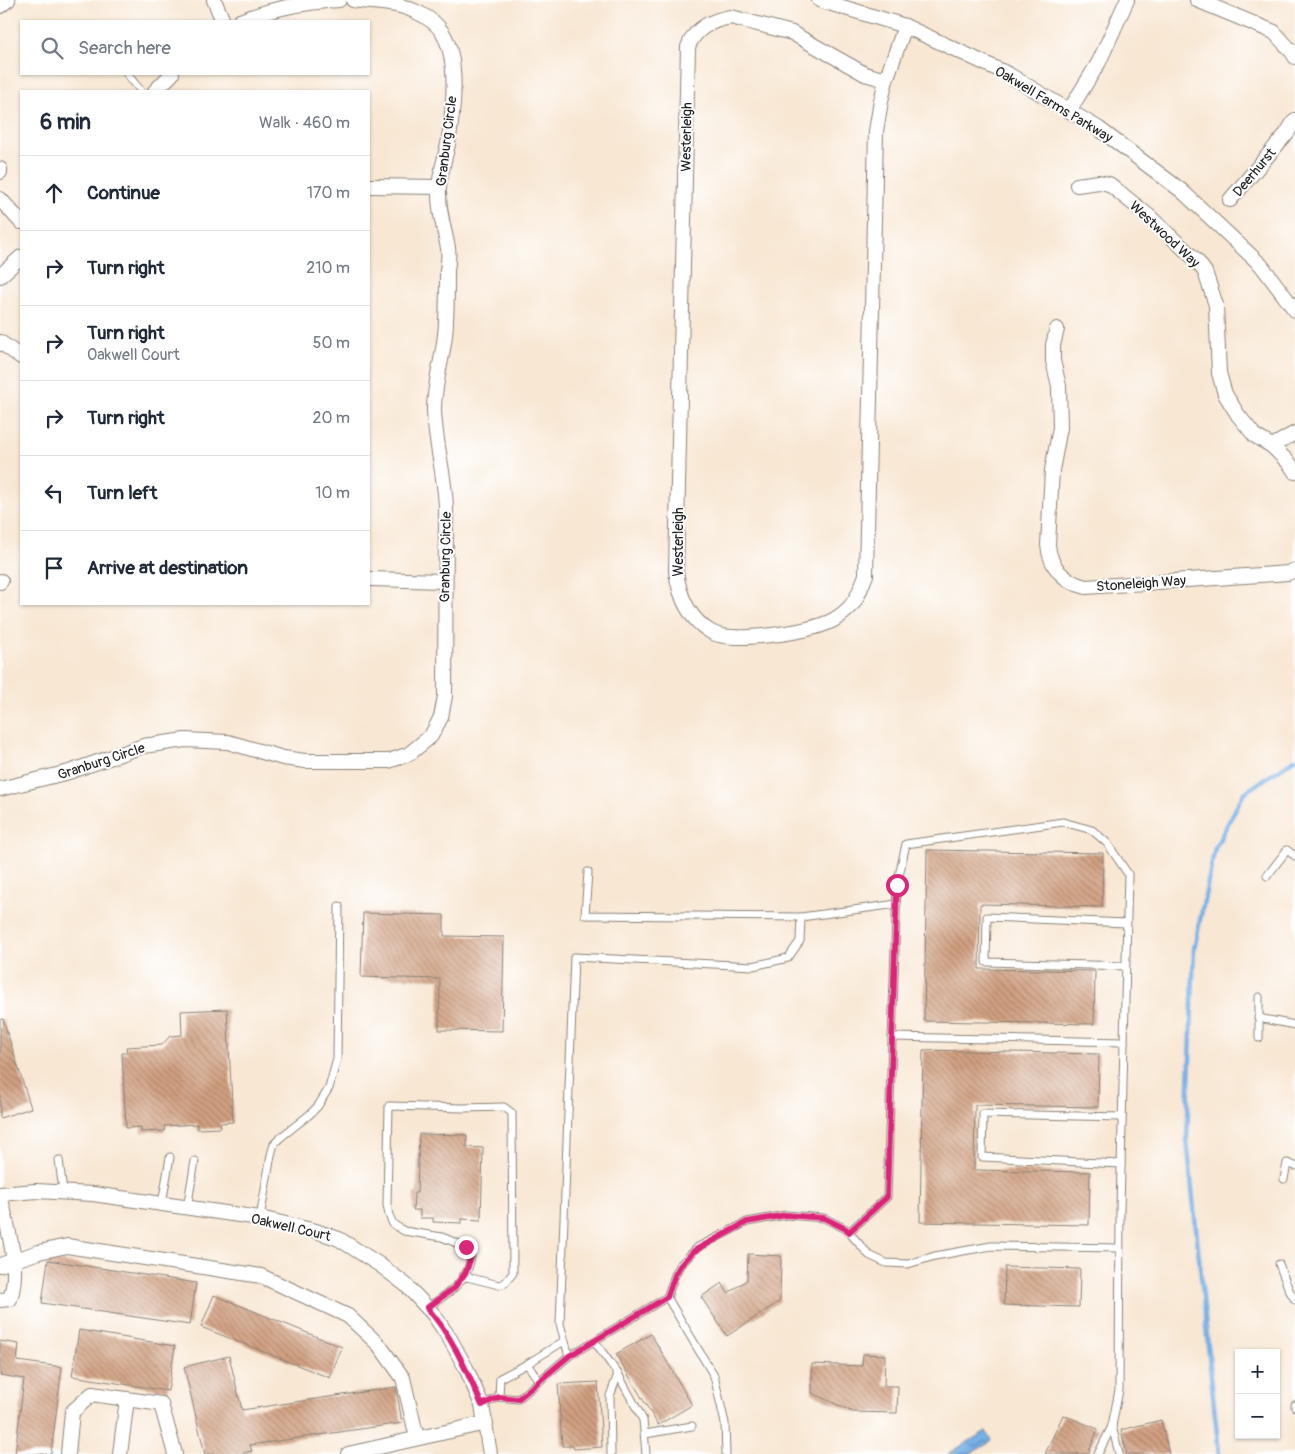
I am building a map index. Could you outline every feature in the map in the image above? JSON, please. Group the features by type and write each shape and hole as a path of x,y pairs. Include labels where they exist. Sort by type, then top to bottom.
{"street":[{"path":"214,0 223,20"},
{"path":"243,20 286,6 312,1 339,0"},
{"name":"Granburg Circle","path":"0,790 69,772 143,746 185,740 228,742 283,758 305,761 389,762 409,754 431,736 441,717 445,696 445,487 434,410 438,367 446,333 448,250 442,224 439,187 450,127 454,76 452,55 442,30 434,23 407,8 392,4 353,0"},
{"name":"Oakwell Farms Parkway","path":"819,0 905,26 1008,74 1098,128 1182,191 1261,265 1295,310"},
{"path":"1069,111 1098,62 1126,0"},
{"path":"1197,0 1274,32 1295,57"},
{"name":"Westerleigh","path":"886,80 865,74 792,34 731,17 720,18 702,27 691,40 688,47 676,571 683,601 695,619 711,632 722,635 755,637 825,624 834,620 848,609 858,596 866,575 876,130 886,80 905,26"},
{"path":"157,90 171,75"},
{"name":"Deerhurst","path":"1230,200 1287,133 1295,120"},
{"name":"Westwood Way","path":"1077,185 1099,182 1109,184 1150,217 1197,261 1205,272 1216,305 1219,373 1225,394 1238,415 1256,436 1272,446 1290,464 1295,472"},
{"path":"370,186 439,187"},
{"path":"0,199 20,221"},
{"path":"0,276 20,258"},
{"name":"Stoneleigh Way","path":"1056,329 1053,361 1059,386 1060,428 1052,470 1048,544 1049,554 1059,573 1068,581 1086,587 1288,573 1295,570"},
{"path":"0,342 20,356"},
{"path":"1272,446 1295,433"},
{"path":"370,579 445,581"},
{"name":"Oakwell Court","path":"0,1194 63,1191 162,1204 260,1218 316,1231 339,1239 380,1265 406,1285 434,1315 466,1368 482,1405 490,1454"},
{"path":"0,1194 14,1261 14,1286 10,1299 0,1300"},
{"path":"0,1265 39,1252 67,1246 261,1276 348,1316 379,1345 403,1378 417,1438"},
{"path":"68,1454 72,1412 92,1394 161,1404 175,1454"},
{"path":"120,1454 126,1399"},
{"path":"348,1454 486,1423"}],"lane":[{"path":"128,75 140,90"},
{"path":"849,1232 887,1197 897,885 906,844 1063,822 1092,830 1108,844 1128,874 1119,1248 1119,1390 1112,1426 1098,1454"},
{"path":"1267,876 1287,850 1295,856"},
{"path":"588,872 585,915 801,917 897,904"},
{"path":"260,1218 270,1155 274,1144 318,1106 329,1088 335,1067 337,1059 340,906"},
{"path":"569,1356 560,1324 574,957 753,966 788,958 800,941 801,917"},
{"path":"1126,923 987,917 986,962 1126,966"},
{"path":"1258,1038 1259,997"},
{"path":"1258,1018 1295,1025"},
{"path":"892,1037 1124,1042"},
{"path":"427,1308 454,1288 464,1276 471,1257 466,1247 442,1237 404,1231 393,1224 388,1215 389,1106 504,1107 512,1113 513,1273 505,1283 498,1285 464,1276"},
{"path":"1121,1164 982,1157 983,1114 1122,1117"},
{"path":"162,1204 170,1157"},
{"path":"59,1160 63,1191"},
{"path":"187,1208 195,1161"},
{"path":"1284,1179 1288,1163 1295,1166"},
{"path":"482,1405 499,1397 518,1399 569,1356 667,1297 680,1266 694,1251 747,1222 786,1215 824,1218 846,1229 869,1255 886,1263 908,1264 935,1256 991,1246 1119,1248"},
{"path":"1279,1264 1295,1300"},
{"path":"667,1297 714,1376 725,1423 726,1454"},
{"path":"499,1397 500,1378 527,1364 564,1340"},
{"path":"595,1342 618,1374 644,1420 646,1454"},
{"path":"527,1364 539,1381"},
{"path":"611,1454 610,1396 618,1374"},
{"path":"645,1434 692,1426"},
{"path":"1112,1426 1119,1454"}],"water":[{"path":"986,1431 992,1441 970,1454 948,1454"}],"building":[{"path":"927,850 1103,853 1102,907 980,904 979,969 1095,971 1094,1024 924,1021"},
{"path":"363,913 444,915 444,936 504,937 502,1031 439,1030 440,979 361,977"},
{"path":"227,1009 233,1122 220,1123 221,1128 197,1129 197,1124 164,1126 165,1131 141,1132 141,1127 126,1128 122,1053 127,1053 126,1047 162,1045 170,1036 182,1035 181,1011"},
{"path":"3,1019 31,1108 0,1118 0,1020"},
{"path":"923,1050 1099,1054 1098,1107 975,1105 974,1170 1090,1172 1089,1225 920,1222"},
{"path":"419,1134 467,1135 467,1147 483,1148 481,1220 462,1219 462,1223 433,1222 433,1218 420,1218 420,1210 413,1210 414,1193 417,1193"},
{"path":"748,1254 781,1256 780,1301 727,1336 701,1297 722,1283 728,1293 747,1280"},
{"path":"48,1260 196,1283 190,1325 42,1303"},
{"path":"1005,1267 1080,1269 1079,1307 1004,1305"},
{"path":"214,1295 342,1347 330,1378 201,1327"},
{"path":"79,1330 175,1346 168,1391 72,1376"},
{"path":"651,1334 692,1405 658,1425 616,1354"},
{"path":"0,1341 19,1344 17,1361 62,1367 51,1454 15,1454 24,1379 0,1375"},
{"path":"863,1354 885,1355 884,1386 898,1386 897,1413 853,1412 812,1393 812,1364 862,1366"},
{"path":"229,1356 242,1410 396,1387 402,1423 250,1445 252,1451 240,1454 205,1454 184,1367"},
{"path":"598,1382 602,1447 574,1449 573,1446 562,1446 558,1384"},
{"path":"1063,1415 1098,1429 1088,1454 1045,1454"},
{"path":"1161,1420 1169,1454 1127,1454 1121,1430"}],"waterway":[{"path":"1219,1454 1187,1140 1194,949 1215,848 1244,793 1295,759"}],"route":[{"path":"466,1247 471,1257 466,1272 454,1288 427,1308 450,1339 466,1368 482,1405 499,1397 518,1399 569,1356 667,1297 680,1266 698,1247 747,1222 786,1215 824,1218 849,1232 887,1197 897,885"}]}
